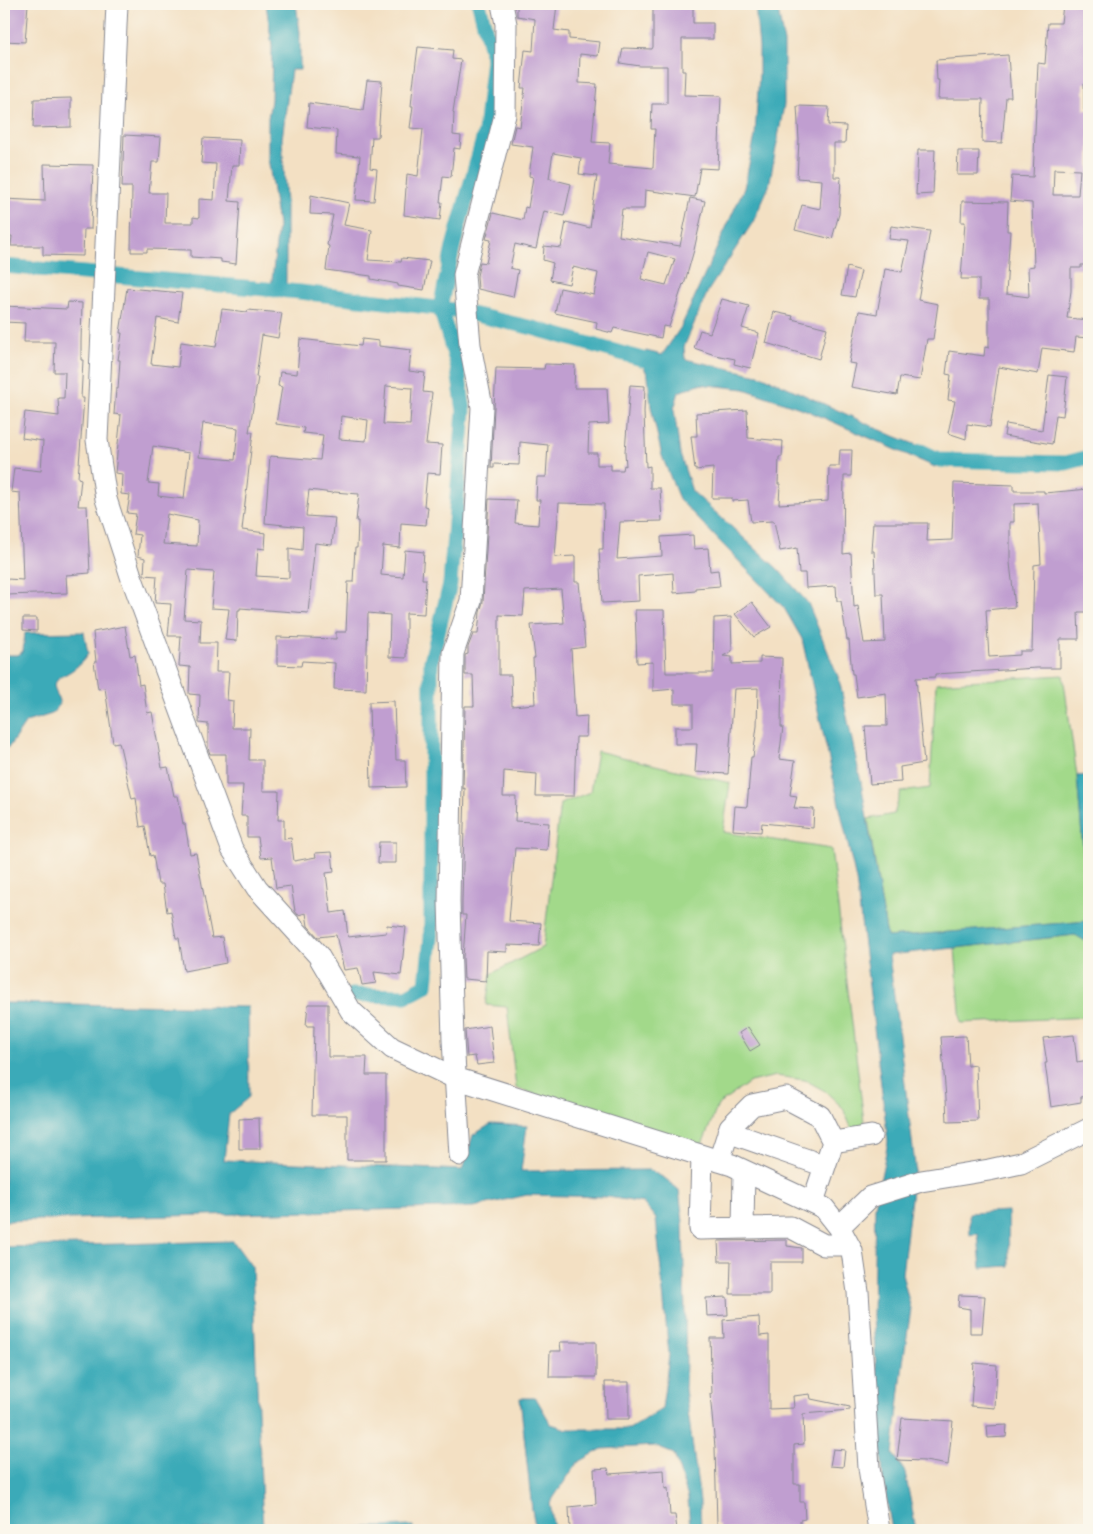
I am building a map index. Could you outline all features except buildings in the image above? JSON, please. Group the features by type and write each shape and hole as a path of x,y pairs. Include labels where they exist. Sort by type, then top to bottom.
{"street":[{"path":"117,4 97,440 109,508 131,576 232,849 257,888 318,955 351,1011 392,1048 455,1078 711,1158 824,1208 852,1251 858,1292 869,1468 879,1530"},
{"path":"460,1155 455,1078 449,902 453,653 471,601 482,407 470,345 464,275 505,115 506,24 502,4"},
{"path":"813,1202 832,1142 820,1116 786,1098 752,1105 730,1127 711,1158 700,1229 790,1227 824,1245 844,1236 870,1197 920,1181 1021,1163 1089,1129"},
{"path":"728,1132 825,1166"},
{"path":"832,1142 871,1136"},
{"path":"743,1228 744,1171"}],"green space":[{"path":"1063,675 1077,776 1089,921 887,937 868,819 894,814 901,792 930,788 936,683"},
{"path":"597,751 730,783 723,832 831,849 865,1130 853,1132 843,1108 825,1091 805,1080 776,1076 750,1082 718,1105 701,1147 516,1088 507,1007 486,1005 491,974 543,947 560,804 590,792"},
{"path":"1076,935 1089,943 1089,1017 961,1023 955,948"}],"water":[{"path":"266,4 296,4 300,32 300,70 291,70 282,139 286,203 286,290 271,289 278,226 268,157 272,46"},
{"path":"755,4 777,4 784,43 784,105 769,186 753,222 708,291 684,347 685,359 763,376 894,436 940,454 935,467 806,410 744,389 699,384 679,392 674,409 680,454 692,491 778,569 808,603 839,679 861,782 887,937 1089,921 1089,943 1075,935 889,955 915,1165 902,1274 911,1309 893,1454 905,1472 916,1530 892,1530 883,1480 873,1317 875,1206 888,1142 856,880 802,639 784,608 679,499 662,456 651,407 648,376 642,363 646,351 662,355 681,327 744,188 755,136 759,74 759,47"},
{"path":"84,632 88,654 75,668 58,678 54,686 60,704 52,714 26,722 9,747 4,748 4,655 18,655 23,651 25,633"},
{"path":"1089,775 1089,919 1077,776"},
{"path":"4,1003 248,1007 249,1097 229,1114 224,1160 462,1170 473,1135 491,1124 527,1126 521,1171 650,1170 666,1179 679,1190 683,1222 685,1389 700,1501 701,1530 690,1530 688,1498 674,1454 654,1446 602,1449 577,1463 550,1503 554,1530 536,1530 532,1510 520,1398 536,1398 551,1424 567,1429 629,1429 662,1409 669,1355 656,1219 643,1203 608,1197 527,1195 474,1207 4,1221"},
{"path":"1008,1211 1009,1266 981,1268 978,1234 970,1235 969,1213"},
{"path":"233,1241 252,1267 263,1530 4,1530 4,1247"},
{"path":"413,1526 413,1530 290,1529"}],"waterway":[{"path":"351,995 406,996 426,985 431,938 431,661 450,584 464,411 457,364 440,308 454,243 485,132 493,59 479,4"},
{"path":"4,266 300,292 454,310 533,328 663,365"},
{"path":"921,451 940,460 1066,463 1089,457"}]}
